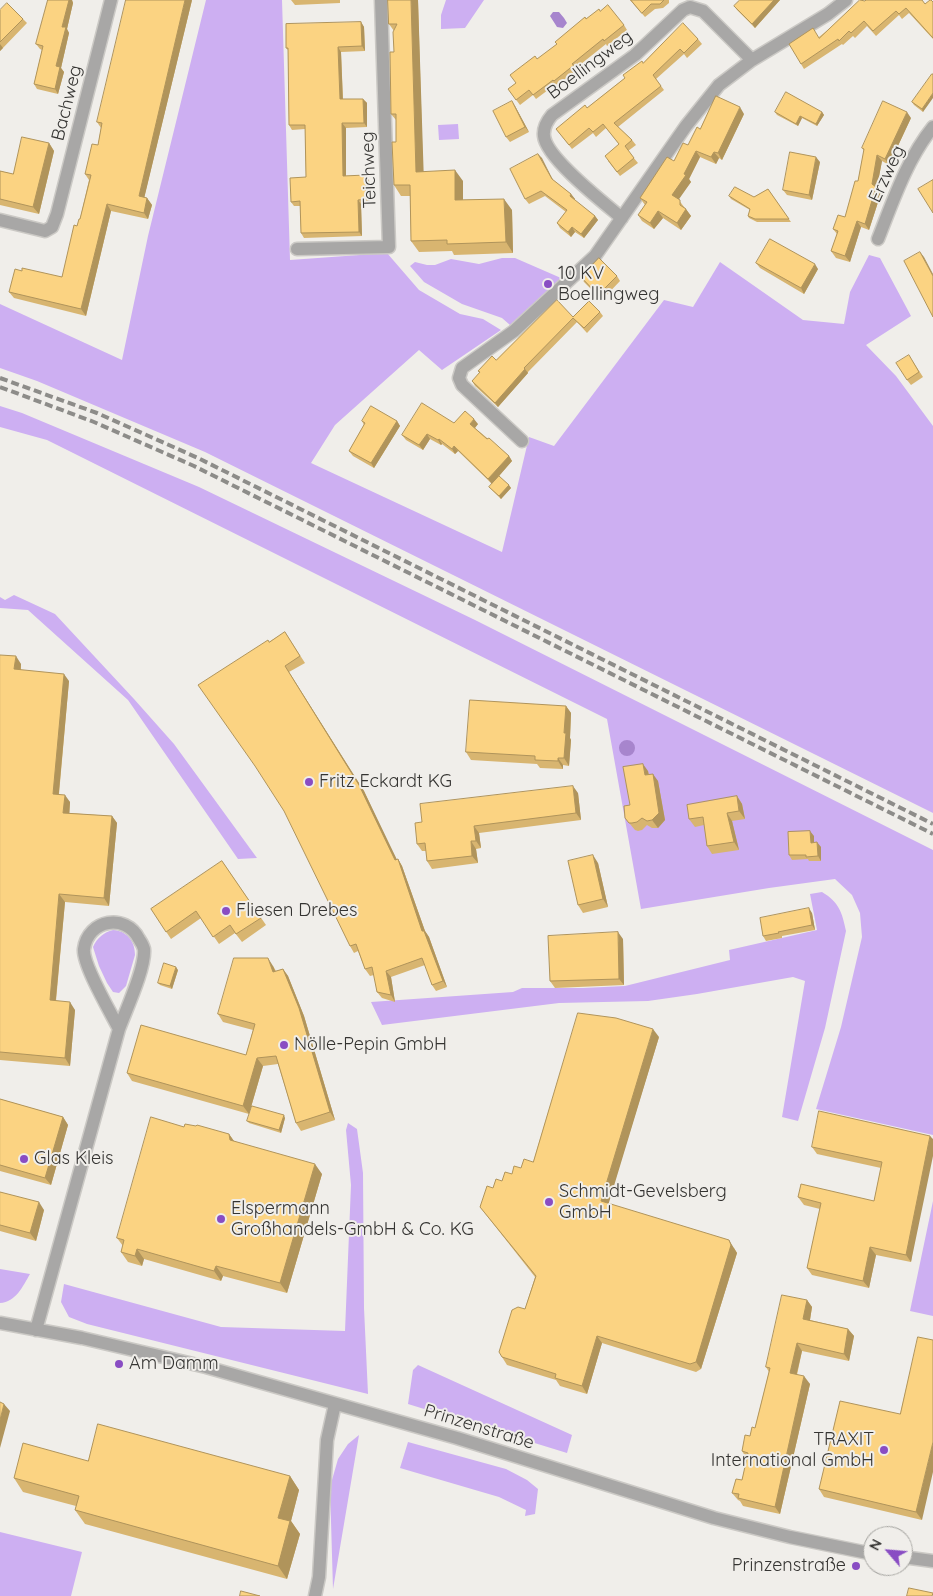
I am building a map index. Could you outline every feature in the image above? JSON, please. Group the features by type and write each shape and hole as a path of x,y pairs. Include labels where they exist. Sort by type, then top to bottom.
{"street":[{"name":"Bachweg","path":"6,222 45,231 52,227 57,214 111,0"},
{"name":"Teichweg","path":"296,248 389,246 381,0"},
{"path":"522,441 462,385 460,372 468,364 514,331 595,256 686,126 719,85 732,73 828,14 846,0"},
{"name":"Boellingweg","path":"622,218 584,186 550,150 544,137 544,129 552,115 634,55 683,10 690,7 704,11 752,60"},
{"name":"Erzweg","path":"878,239 898,189 931,136"},
{"path":"36,1330 119,1029 143,960 144,948 135,930 124,924 109,922 96,927 90,933 84,949 85,958 92,975 119,1029"},
{"name":"Prinzenstraße","path":"0,1323 82,1338 206,1367 457,1438 714,1518 790,1537 863,1552"},
{"path":"315,1596 327,1440 336,1404"},
{"path":"913,1558 933,1561"}],"shaded area":[{"path":"206,0 282,0 290,260 387,253 419,290 460,314 483,319 501,330 442,370 419,350 335,425 311,463 502,552 529,437 554,446 664,300 693,307 720,262 803,320 844,324 850,292 869,255 880,258 911,316 866,345 896,376 933,426 933,813 205,452 37,381 0,368 0,304 122,360 148,236"},
{"path":"446,0 484,0 465,28 441,29 441,15"},
{"path":"553,12 559,12 564,18 567,23 563,28 557,27 550,16"},
{"path":"458,124 459,139 439,140 438,125"},
{"path":"502,258 515,258 561,278 510,325 502,318 462,304 424,282 410,266 415,262 435,265 451,259 479,264"},
{"path":"0,406 22,413 199,487 475,620 933,850 933,1135 816,1109 841,1027 862,937 860,913 852,895 835,879 641,909 607,719 47,440 0,427"},
{"path":"14,595 55,614 134,699 174,744 257,858 238,859 128,700 28,610 0,608 0,597 5,600"},
{"path":"627,740 633,742 635,748 633,754 627,756 621,754 619,748 621,742"},
{"path":"822,892 839,908 846,931 825,1028 798,1121 782,1117 805,981 793,977 648,1001 559,1003 382,1025 371,1002 513,992 522,988 625,986 730,960 729,950 817,930 810,894"},
{"path":"113,930 126,935 132,941 135,950 126,986 119,993 113,992 107,983 93,947 101,936"},
{"path":"348,1123 357,1129 363,1173 364,1308 368,1394 87,1324 69,1317 61,1302 64,1284 221,1327 345,1331 351,1185 346,1130"},
{"path":"933,1201 933,1316 910,1311"},
{"path":"0,1269 30,1274 15,1297 0,1303"},
{"path":"418,1365 572,1435 567,1453 408,1404 413,1370"},
{"path":"359,1435 333,1589 330,1487 338,1459 348,1444"},
{"path":"408,1442 506,1469 527,1480 538,1489 535,1514 525,1516 526,1510 499,1497 400,1468"},
{"path":"0,1532 82,1552 71,1596 0,1596"}],"building":[{"path":"48,0 69,0 62,27 66,27 56,66 60,67 55,89 34,84 43,46 36,44"},
{"path":"126,0 185,0 139,196 147,198 144,213 107,204 81,309 9,292 15,269 22,271 22,268 62,277 74,225 77,226 80,219 91,175 85,174 92,144 98,145 102,123 97,122"},
{"path":"388,0 411,0 416,172 455,170 455,200 504,199 506,242 447,244 447,240 411,241 410,185 394,185 392,142 396,142 396,114 391,114 390,52 394,52 393,32 397,24 389,24"},
{"path":"631,0 664,0 660,4 651,4 642,13"},
{"path":"740,0 774,0 752,24 734,6"},
{"path":"860,0 922,0 925,4 931,0 933,2 933,38 906,8 899,14 896,11 873,31 864,21 851,33 849,31 839,41 838,39 801,64 789,44 813,28 819,38"},
{"path":"7,3 23,19 0,42 0,10"},
{"path":"608,5 624,25 604,41 603,39 554,81 533,95 529,90 516,100 508,89 516,83 510,75 535,56 537,59 557,44 555,42 585,17 586,19"},
{"path":"361,22 362,46 338,47 340,99 363,99 364,123 342,123 343,176 366,175 366,199 358,200 359,232 301,233 300,201 291,202 290,178 306,177 305,125 289,125 286,24"},
{"path":"683,23 698,39 684,53 680,49 653,75 661,86 614,123 632,140 625,146 634,158 617,172 605,156 619,144 603,124 593,132 589,128 569,145 556,129 585,105 587,108 625,78 623,75 642,61 643,63"},
{"path":"932,74 933,93 922,109 912,102"},
{"path":"786,92 822,112 816,124 800,116 796,124 775,112"},
{"path":"716,96 740,107 718,153 714,152 711,157 696,151 684,174 686,175 672,195 680,200 680,205 686,209 677,223 658,211 650,223 638,215 647,202 640,198 667,157 674,161 683,143 688,145 697,127 700,129"},
{"path":"512,101 525,127 506,137 493,111"},
{"path":"883,101 907,112 885,159 877,155 872,184 876,187 865,224 857,221 845,256 831,251 838,231 833,229 838,215 845,217 855,181 858,181 864,149 862,148"},
{"path":"22,137 49,143 33,207 0,199 0,171 13,174"},
{"path":"790,152 816,157 809,195 783,190"},
{"path":"538,154 552,179 595,216 581,234 572,227 568,232 557,223 567,210 541,191 525,199 510,169"},
{"path":"933,180 933,213 918,189"},
{"path":"735,187 754,197 768,189 789,219 755,219 748,216 750,209 729,196"},
{"path":"770,239 815,264 801,288 756,263"},
{"path":"920,252 933,276 933,317 904,261"},
{"path":"599,258 617,276 598,295 581,277"},
{"path":"557,300 573,317 589,301 600,312 584,328 573,318 524,368 495,403 472,381 480,372 478,371 492,356 496,360"},
{"path":"909,355 919,372 907,380 896,363"},
{"path":"422,403 454,423 465,411 474,419 470,424 509,456 488,479 454,446 452,449 439,439 427,434 419,445 402,435"},
{"path":"371,406 397,421 371,463 349,451 365,423 362,421"},
{"path":"499,476 509,485 499,496 489,487"},
{"name":"Fritz Eckardt KG","path":"285,632 300,656 285,666 359,785 395,860 398,859 422,931 424,931 443,981 432,985 422,958 386,971 391,995 377,992 372,967 365,969 356,944 350,946 284,811 198,685 268,640 269,642"},
{"path":"0,655 16,656 14,669 64,674 53,794 65,795 63,813 112,816 104,898 59,894 50,1000 70,1002 65,1058 0,1052"},
{"path":"470,700 566,706 564,758 558,758 558,761 535,760 535,756 466,752"},
{"path":"643,764 645,775 653,774 659,813 652,820 647,821 642,818 637,822 629,823 625,818 624,806 630,805 623,767"},
{"path":"573,786 576,813 474,826 476,841 471,841 472,856 427,861 425,843 417,844 415,823 422,822 420,804"},
{"path":"737,796 739,811 727,813 734,842 707,846 703,817 689,819 687,805"},
{"path":"810,831 811,843 817,842 818,856 789,855 788,832"},
{"path":"593,855 603,899 578,905 568,861"},
{"name":"Fliesen Drebes","path":"222,861 261,918 236,934 230,925 213,937 196,911 166,932 151,909"},
{"path":"809,908 812,925 763,936 760,918"},
{"path":"618,932 619,979 550,981 548,936"},
{"name":"Nölle-Pepin GmbH","path":"234,958 268,958 273,972 283,969 299,1008 330,1112 296,1123 276,1056 257,1058 243,1106 127,1073 141,1025 246,1055 255,1024 218,1014"},
{"path":"164,963 176,967 170,986 158,983"},
{"name":"Schmidt-Gevelsberg GmbH","path":"578,1013 616,1018 653,1029 601,1201 729,1240 731,1245 696,1362 690,1364 597,1336 582,1386 555,1378 556,1374 502,1357 499,1352 512,1310 518,1307 525,1309 536,1276 480,1207 487,1186 493,1188 496,1179 502,1181 505,1172 512,1174 514,1166 521,1168 524,1159 533,1162"},
{"path":"0,1099 63,1117 45,1178 0,1165"},
{"path":"252,1106 284,1115 279,1130 247,1121"},
{"path":"819,1111 930,1136 906,1255 870,1247 863,1281 807,1268 821,1203 798,1197 801,1184 874,1201 882,1162 812,1147"},
{"name":"Elspermann Großhandels-GmbH & Co. KG","path":"151,1117 184,1127 185,1124 197,1125 229,1134 230,1140 315,1164 280,1283 216,1266 214,1271 137,1249 135,1256 121,1252 124,1240 117,1238"},
{"path":"0,1192 39,1202 30,1233 0,1225"},
{"path":"782,1295 807,1300 803,1319 848,1329 844,1354 797,1343 790,1373 804,1376 775,1507 738,1498 739,1494 732,1493 736,1479 742,1480 748,1453 742,1451 745,1435 750,1436 752,1427 755,1428 770,1368 766,1367"},
{"name":"TRAXIT International GmbH","path":"918,1337 933,1340 933,1442 916,1512 819,1489 840,1401 900,1414"},
{"path":"0,1402 4,1404 0,1420"},
{"path":"98,1424 290,1476 278,1518 290,1521 278,1566 75,1510 79,1496 14,1478 23,1443 88,1461"},
{"path":"909,1588 933,1593 932,1596 907,1596"},
{"path":"241,1591 260,1596 240,1596"}],"railway":[{"path":"0,378 97,413 198,458 933,824"},
{"path":"0,387 94,422 194,466 933,834"}],"place":[{"name":"10 KV Boellingweg","path":"548,284"},
{"name":"Fritz Eckardt KG","path":"309,782"},
{"name":"Fliesen Drebes","path":"226,911"},
{"name":"Nölle-Pepin GmbH","path":"284,1045"},
{"name":"Glas Kleis","path":"24,1159"},
{"name":"Schmidt-Gevelsberg GmbH","path":"549,1202"},
{"name":"Elspermann Großhandels-GmbH & Co. KG","path":"221,1219"},
{"name":"Am Damm","path":"119,1364"},
{"name":"TRAXIT International GmbH","path":"884,1450"},
{"name":"Prinzenstraße","path":"856,1566"}]}
